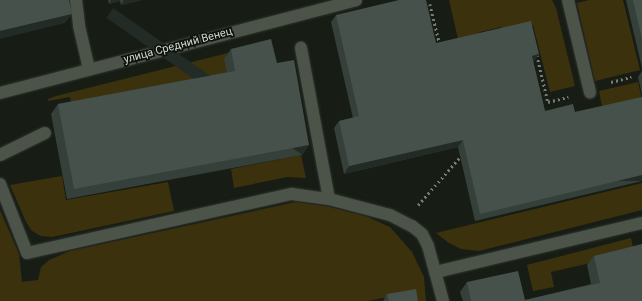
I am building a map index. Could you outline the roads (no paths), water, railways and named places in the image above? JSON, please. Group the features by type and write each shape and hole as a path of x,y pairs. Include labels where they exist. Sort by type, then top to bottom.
{"street":[{"path":"76,0 79,26 89,69"},
{"name":"улица Средний Венец","path":"0,93 356,0"},
{"path":"568,0 590,92"},
{"path":"301,48 329,200"},
{"path":"0,155 45,133"},
{"path":"0,184 27,252 292,194 329,200 390,215 404,221 422,234 428,246 443,301"},
{"path":"436,272 642,223"}]}
